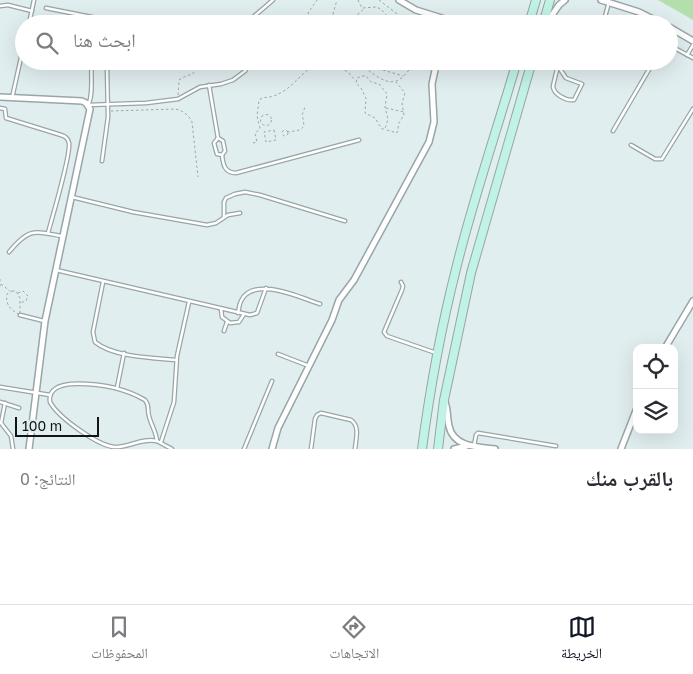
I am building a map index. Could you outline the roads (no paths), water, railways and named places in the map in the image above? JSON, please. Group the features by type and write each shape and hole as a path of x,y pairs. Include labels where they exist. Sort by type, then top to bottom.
{"street":[{"path":"399,0 416,10 430,15"},
{"path":"532,15 536,0"},
{"path":"546,15 550,0"},
{"path":"551,15 565,0"},
{"path":"601,0 645,15"},
{"path":"678,32 693,41"},
{"path":"272,449 278,428 334,314 339,300 354,280 429,142 434,122 432,84 435,70"},
{"path":"422,449 450,292 514,70"},
{"path":"438,449 444,400 470,272 529,70"},
{"path":"0,97 80,101 88,105 90,112 45,321 29,449"},
{"path":"667,344 693,302"},
{"path":"444,400 452,434 458,440 471,446"},
{"path":"621,449 633,418"},
{"path":"454,449 471,446 495,449"}],"lane":[{"path":"31,15 34,0"},
{"path":"256,15 273,0"},
{"path":"606,15 609,2"},
{"path":"0,6 8,4 32,10"},
{"path":"46,8 84,15"},
{"path":"688,55 693,45"},
{"path":"678,50 693,58"},
{"path":"12,98 18,70"},
{"path":"92,70 91,99 88,105 146,103 178,98 196,88 221,84 237,78 246,70"},
{"path":"102,161 108,111 107,70"},
{"path":"557,70 552,86 553,90 556,94 571,101 574,100 582,84 566,78 561,70"},
{"path":"613,131 649,70"},
{"path":"209,85 218,138 223,141 225,151 222,155 225,168 229,172 236,174 359,140"},
{"path":"0,108 5,109 6,118 61,134 68,140 69,146 66,163 48,233"},
{"path":"631,145 655,159 660,160 664,158 693,109"},
{"path":"218,138 214,143 217,154 222,155"},
{"path":"224,217 224,202 226,198 245,192 345,221"},
{"path":"72,197 133,212 207,225 216,223 224,217 240,213"},
{"path":"9,252 27,234 36,232 64,236"},
{"path":"56,270 188,302 252,315 257,313 266,288"},
{"path":"103,282 93,337 100,345 124,354 176,360"},
{"path":"401,282 402,290 384,332 387,336 438,354"},
{"path":"238,313 241,302 247,294 266,288 320,304"},
{"path":"161,442 174,402 176,360 188,302"},
{"path":"221,309 221,315 226,322 224,331"},
{"path":"226,322 236,323 242,320 244,314"},
{"path":"20,315 45,321"},
{"path":"117,388 124,354"},
{"path":"278,354 309,366"},
{"path":"244,449 272,380"},
{"path":"157,440 149,418 149,406 147,402 137,396 117,388 102,385 67,384 54,389 50,395 50,402 53,408 104,445 120,447 144,440 157,440 172,449"},
{"path":"0,387 50,395"},
{"path":"0,402 19,408"},
{"path":"5,404 1,423 11,436 13,449"},
{"path":"311,449 314,419 321,413 351,420 354,423 356,429 356,449"},
{"path":"471,446 478,433 556,446"}]}
